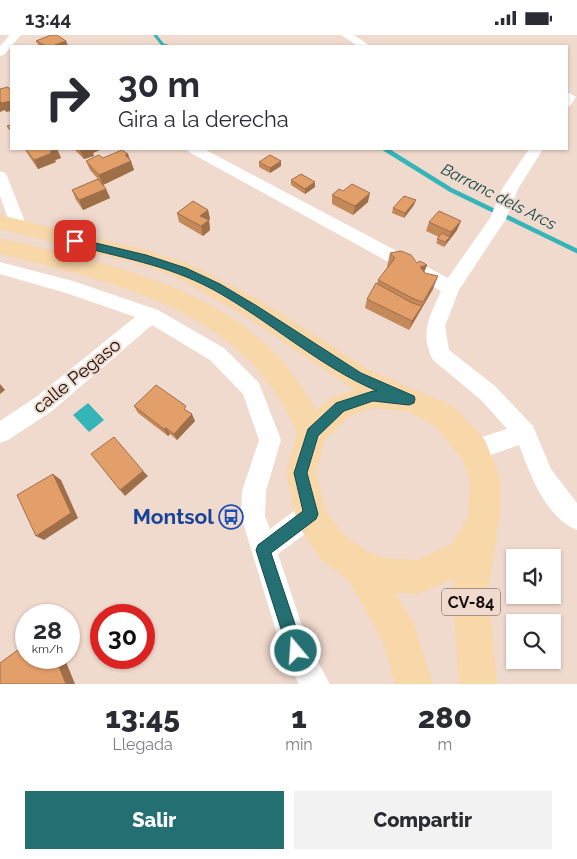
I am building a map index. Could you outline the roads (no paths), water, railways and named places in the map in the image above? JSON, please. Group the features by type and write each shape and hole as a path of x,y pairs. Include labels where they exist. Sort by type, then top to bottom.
{"main road":[{"name":"CV-84","path":"9,224 146,258 182,270 254,309 357,377 443,415 474,450 485,478 484,521 470,590 478,684"},
{"path":"0,246 104,271 164,291 220,321 267,361 287,385 312,433"},
{"name":"CV-84","path":"409,399 373,396 340,407 312,433 301,473 312,519 333,548 360,567 384,575 418,577 464,556 484,521"},
{"name":"CV-84","path":"360,567 400,635 414,684"}],"street":[{"path":"5,50 16,35"},
{"path":"346,35 363,45"},
{"path":"196,150 451,288"},
{"path":"535,150 510,189 498,219 451,288 435,326 440,354 488,393 525,433 543,477 570,514 577,518"},
{"path":"0,176 9,224"},
{"path":"0,268 73,288 151,315 217,354 252,389 270,440 254,491 253,516 296,651 315,684"},
{"name":"calle Pegaso","path":"0,433 44,404 151,315"},
{"path":"474,450 525,433"},
{"path":"263,550 311,514"}],"water":[{"path":"88,403 104,420 89,432 73,415"}],"waterway":[{"name":"Barranc dels Arcs","path":"155,35 163,45"},
{"name":"Barranc dels Arcs","path":"387,150 451,190 577,251"}],"place":[{"name":"Montsol","path":"231,517"}]}
